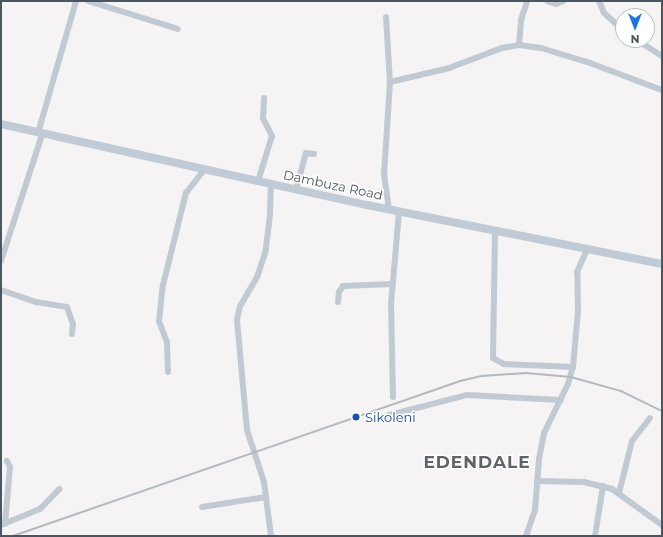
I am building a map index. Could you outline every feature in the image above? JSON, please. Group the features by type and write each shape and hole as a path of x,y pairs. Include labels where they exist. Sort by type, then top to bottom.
{"street":[{"path":"1,261 40,134 76,1"},
{"path":"88,1 178,29"},
{"path":"519,45 521,20 527,1"},
{"path":"547,1 556,4 563,1"},
{"path":"598,1 604,13 615,23"},
{"path":"386,18 390,82 384,167 389,209"},
{"path":"390,82 449,68 502,48 519,45 541,48 590,63 662,90"},
{"path":"650,48 662,56"},
{"path":"258,182 272,136 263,118 264,98"},
{"name":"Dambuza Road","path":"1,124 40,134 399,212 662,264"},
{"path":"296,190 306,153 314,154"},
{"path":"168,372 167,342 159,321 163,285 186,193 205,169"},
{"path":"271,184 270,215 264,259 240,306 237,320 248,430 261,467 271,536"},
{"path":"393,397 392,284 399,212"},
{"path":"495,231 493,358 504,364 573,367"},
{"path":"526,536 535,510 537,481 544,433 561,400 573,367 578,311 577,272 587,250"},
{"path":"338,302 339,292 343,286 392,284"},
{"path":"1,290 36,302 67,307 73,324 72,334"},
{"path":"382,417 467,395 561,400"},
{"path":"619,493 632,441 650,418"},
{"path":"7,461 10,472 3,524 40,509 58,489"},
{"path":"537,481 584,482 603,486 619,493 662,525"},
{"path":"595,536 603,486"},
{"path":"202,507 266,497"}],"railway":[{"path":"13,536 460,381 482,376 526,373 571,377 621,391 662,411"}],"place":[{"name":"Sikoleni","path":"356,417"}],"district":[{"name":"EDENDALE","path":"477,463"}]}
